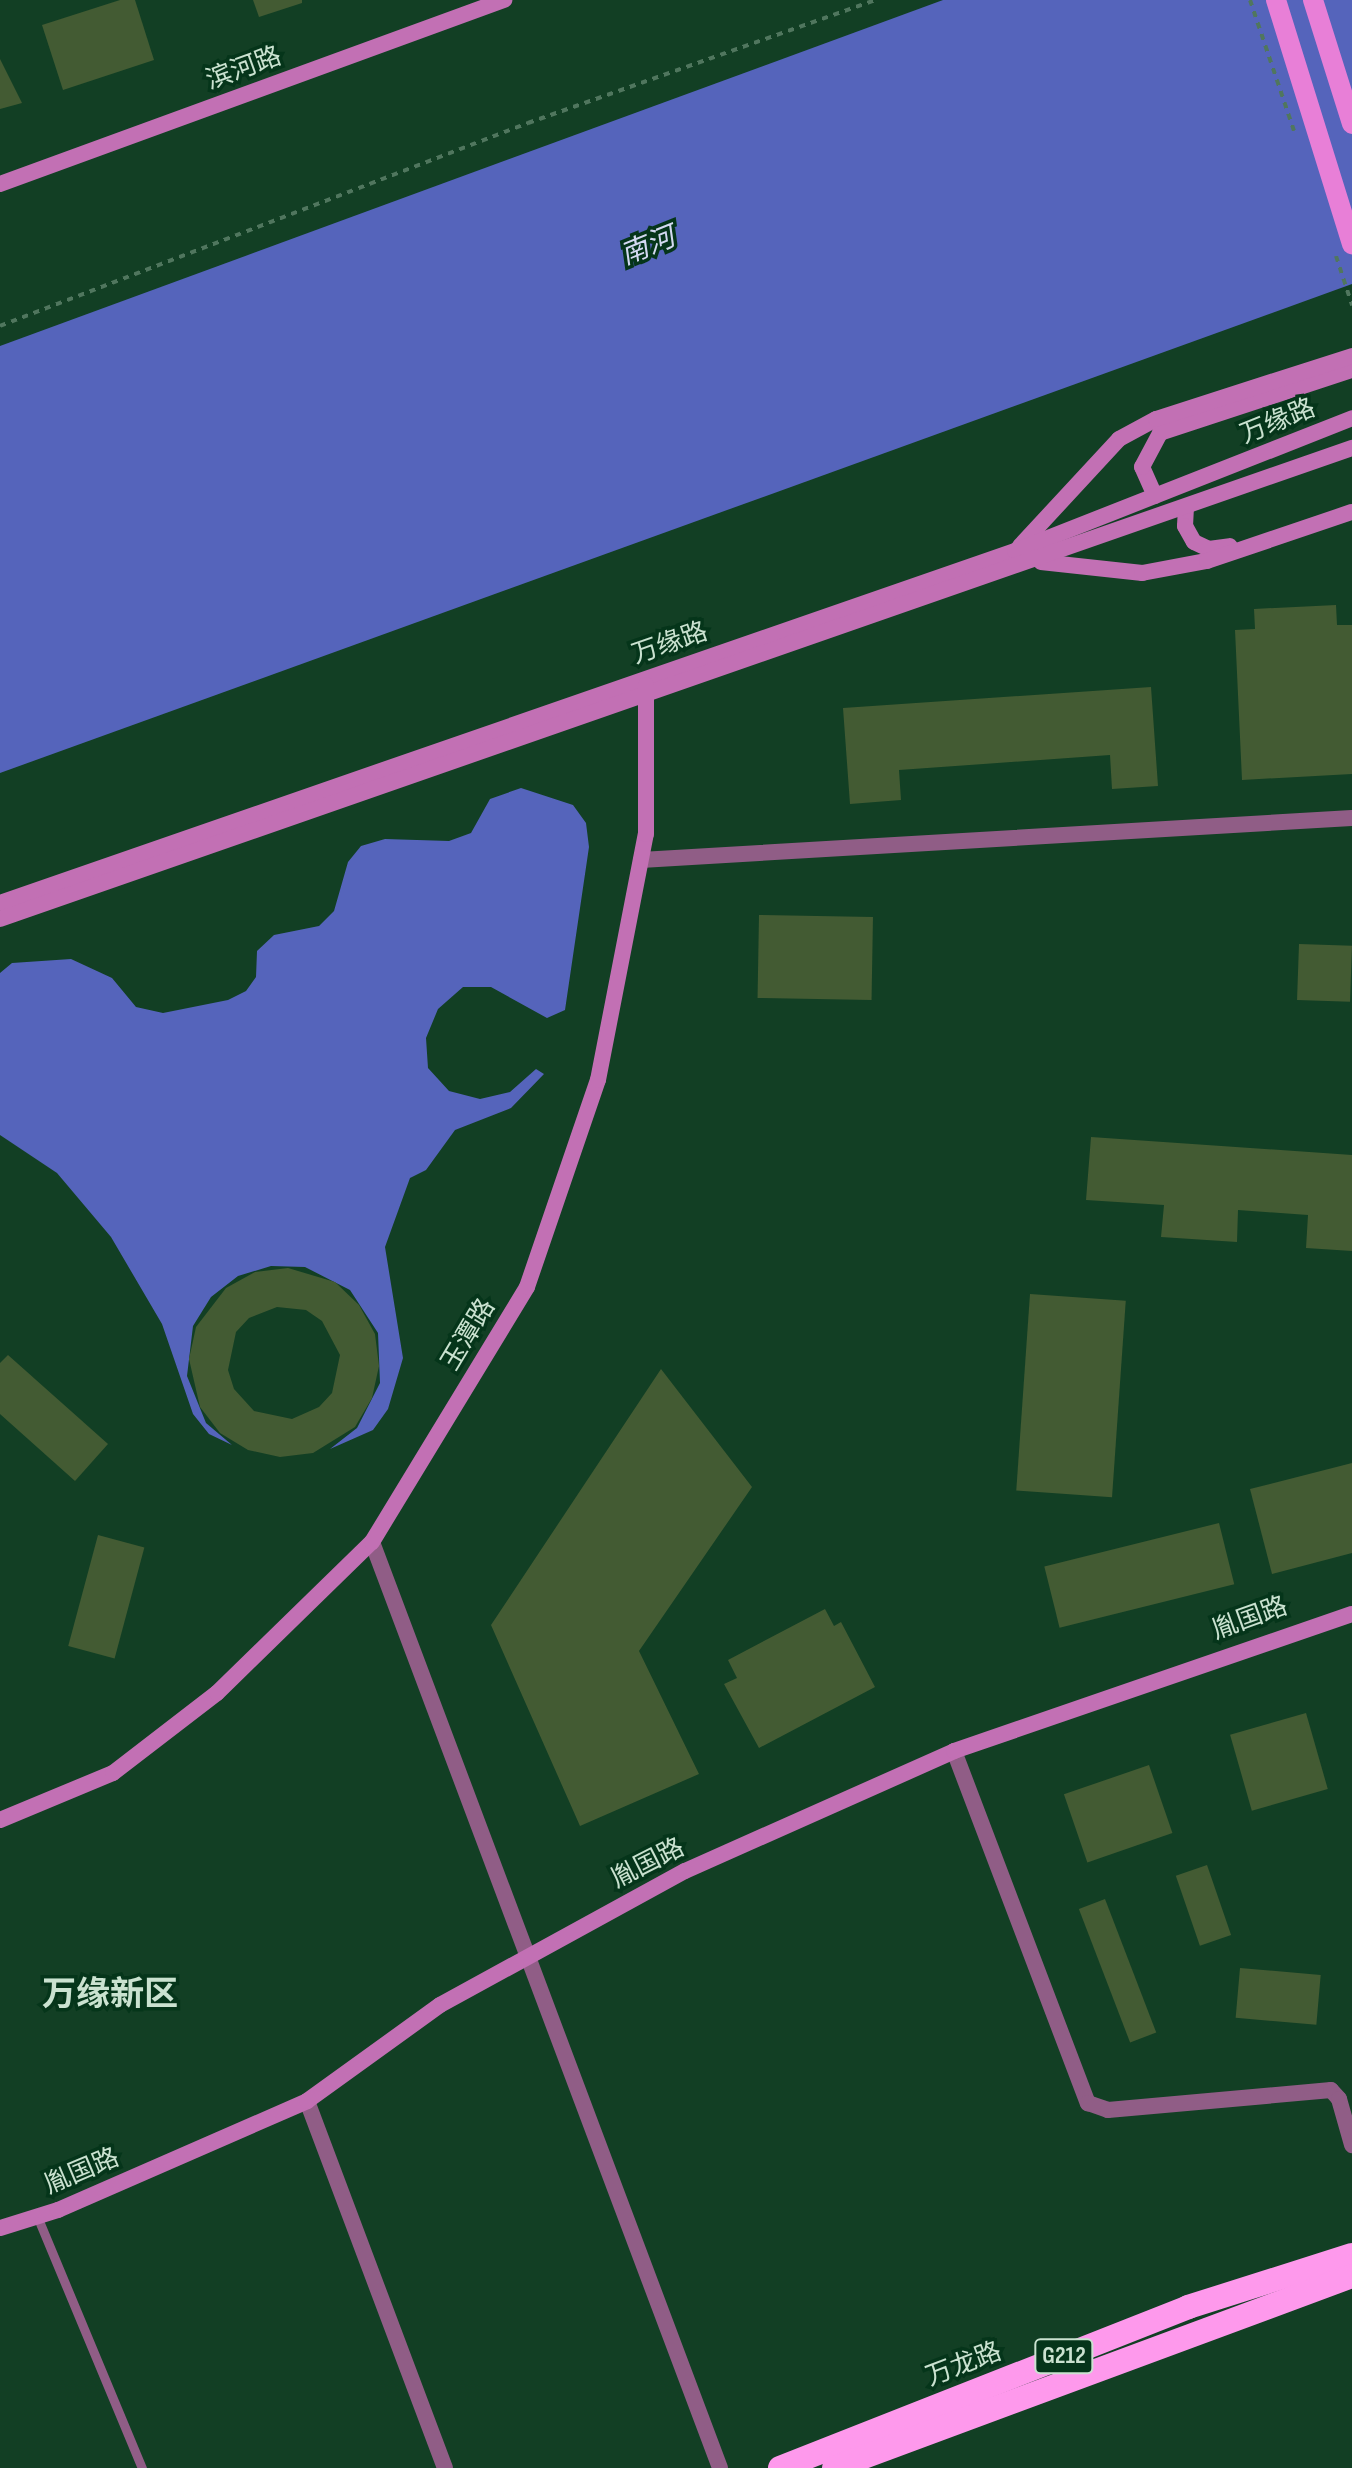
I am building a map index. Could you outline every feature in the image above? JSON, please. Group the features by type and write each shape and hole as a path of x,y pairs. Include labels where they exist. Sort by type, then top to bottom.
{"highway":[{"name":"万龙路","path":"780,2468 1188,2307 1352,2255"},
{"name":"万龙路","path":"834,2468 873,2461 1352,2276"}],"main road":[{"path":"453,19 456,0"},
{"path":"1276,0 1352,244"},
{"path":"1313,0 1352,124"},
{"name":"滨河路","path":"0,184 499,1"},
{"path":"1015,551 1119,439 1156,419 1352,356"},
{"path":"1155,496 1142,467 1147,447 1160,433 1352,370"},
{"name":"万缘路","path":"0,919 1015,551 1352,418"},
{"name":"万缘路","path":"0,903 646,686 1035,561 1352,448"},
{"path":"1186,507 1188,534 1201,546 1218,549 1352,503"},
{"path":"1035,561 1142,573 1207,561 1352,512"},
{"name":"玉潭路","path":"0,1820 113,1773 217,1693 372,1542 527,1287 598,1080 641,860 646,686"},
{"name":"胤国路","path":"0,2228 37,2216 307,2101 440,2005 528,1953 685,1871 954,1751 1352,1614"}],"street":[{"path":"641,860 1352,818"},
{"path":"372,1542 720,2468"},
{"path":"954,1751 1088,2103 1108,2110 1331,2090 1339,2099 1352,2145"},
{"path":"307,2101 445,2468"}],"lane":[{"path":"37,2216 142,2468"}],"path":[{"path":"0,326 528,123 876,0"}],"water":[{"name":"南河","path":"943,0 1352,0 1352,284 0,773 0,346"},
{"path":"521,788 573,805 586,823 589,847 565,1010 547,1018 491,987 463,987 438,1009 426,1038 428,1068 449,1091 480,1099 510,1092 536,1069 544,1074 511,1108 455,1130 426,1170 410,1178 385,1247 403,1358 388,1409 373,1430 330,1449 357,1428 380,1383 378,1333 350,1290 305,1267 271,1266 238,1276 211,1297 193,1326 187,1376 206,1423 232,1445 209,1434 193,1414 162,1324 111,1237 57,1173 0,1135 0,973 12,963 71,959 112,978 136,1007 163,1013 228,1000 246,991 256,977 257,951 274,935 319,926 334,911 348,862 361,846 385,839 449,841 471,833 490,799"}],"building":[{"path":"120,0 135,0 154,60 63,90 42,25"},
{"path":"253,0 302,0 302,3 259,17"},
{"path":"0,59 22,103 0,109"},
{"path":"1336,605 1337,625 1352,625 1352,774 1242,780 1235,630 1255,629 1254,609"},
{"path":"1151,687 1158,786 1112,789 1110,755 899,770 901,800 850,804 843,708"},
{"path":"759,915 873,917 872,1000 758,998"},
{"path":"1299,944 1352,946 1350,1002 1297,1000"},
{"path":"1091,1137 1352,1155 1352,1251 1306,1248 1308,1215 1238,1210 1237,1242 1161,1237 1164,1205 1086,1200"},
{"path":"288,1268 335,1282 359,1305 375,1334 379,1366 372,1398 355,1427 313,1453 280,1457 248,1450 220,1433 200,1407 189,1359 196,1327 226,1288 255,1272","holes":["277,1307 306,1310 322,1321 340,1355 332,1393 319,1407 292,1419 254,1411 234,1389 228,1370 236,1332 249,1318"]},
{"path":"1030,1294 1126,1301 1112,1497 1016,1491"},
{"path":"8,1355 108,1444 75,1481 0,1414 0,1363"},
{"path":"661,1369 752,1487 639,1651 699,1774 580,1826 491,1625"},
{"path":"1352,1463 1352,1553 1272,1574 1250,1489"},
{"path":"1219,1523 1234,1584 1060,1628 1044,1567"},
{"path":"98,1535 144,1547 115,1659 68,1646"},
{"path":"825,1609 834,1626 841,1622 875,1687 759,1748 724,1684 737,1678 728,1660"},
{"path":"1306,1713 1328,1789 1252,1811 1230,1735"},
{"path":"1149,1765 1172,1833 1087,1862 1064,1794"},
{"path":"1207,1865 1231,1935 1200,1946 1176,1876"},
{"path":"1105,1899 1156,2033 1130,2043 1079,1909"},
{"path":"1240,1968 1321,1975 1316,2025 1236,2018"}],"district":[{"name":"万缘新区","path":"110,1995"}]}
